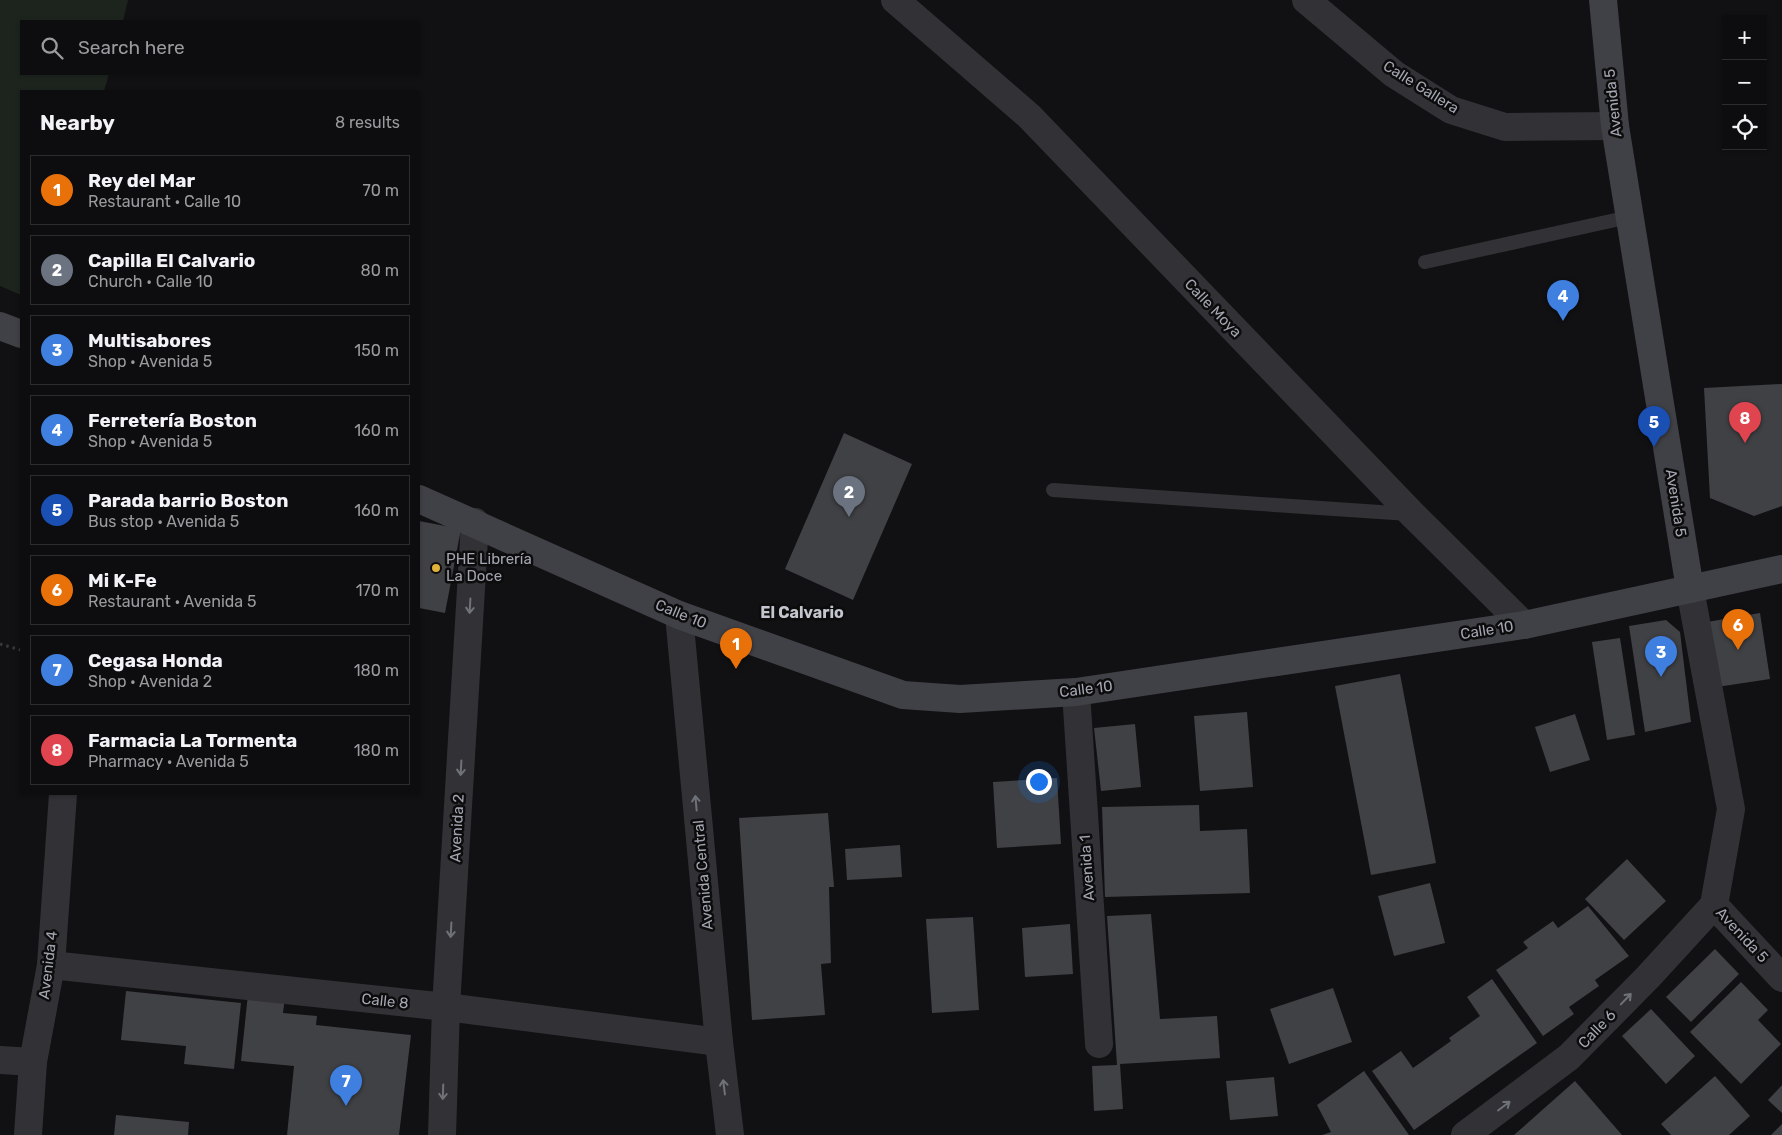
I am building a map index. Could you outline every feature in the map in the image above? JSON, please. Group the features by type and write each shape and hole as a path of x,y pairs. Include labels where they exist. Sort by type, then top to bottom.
{"street":[{"name":"Calle Moya","path":"895,0 1029,116 1412,514 1524,625"},
{"name":"Calle Gallera","path":"1306,0 1394,74 1451,110 1506,127 1615,126"},
{"name":"Avenida 5","path":"1603,0 1615,126 1690,589 1731,809 1714,905 1782,978"},
{"path":"0,326 20,334"},
{"name":"Calle 10","path":"420,498 679,615 903,696 960,699 1076,692 1524,625 1782,569"},
{"name":"Avenida 2","path":"442,1135 446,1007 475,522"},
{"name":"Avenida Central","path":"679,615 718,1042 730,1135"},
{"name":"Avenida 1","path":"1076,692 1099,1044"},
{"name":"Avenida 4","path":"28,1135 33,1062 51,965 63,795"},
{"name":"Calle 6","path":"1465,1135 1569,1057 1648,977 1714,905"},
{"name":"Calle 8","path":"51,965 446,1007 718,1042"},
{"path":"0,1060 33,1062"}],"lane":[{"path":"1425,262 1630,217"},
{"path":"1054,490 1412,514"}],"path":[{"path":"0,644 20,650"}],"shaded area":[{"path":"0,0 128,0 123,20 20,20 20,75 109,75 104,90 20,90 20,295 0,286"}],"building":[{"path":"1782,384 1782,506 1754,516 1710,498 1704,388"},
{"path":"844,433 912,464 853,600 785,569"},
{"name":"PHE Librería La Doce","path":"420,521 461,529 445,613 420,608"},
{"path":"1760,613 1770,679 1717,687 1707,622"},
{"path":"1666,620 1680,632 1691,722 1645,732 1629,626"},
{"path":"1620,638 1635,735 1607,740 1592,642"},
{"path":"1400,674 1436,863 1371,875 1335,686"},
{"path":"1247,712 1253,787 1200,791 1194,716"},
{"path":"1575,714 1590,760 1550,772 1535,727"},
{"path":"1135,724 1141,787 1101,791 1094,728"},
{"path":"1057,778 1061,844 997,848 993,782"},
{"path":"1199,805 1200,831 1247,829 1250,893 1105,897 1102,807"},
{"path":"828,813 834,887 829,887 831,963 821,964 825,1015 752,1020 739,818"},
{"path":"900,845 902,877 847,880 845,849"},
{"path":"1627,859 1666,901 1624,940 1585,899"},
{"path":"1430,883 1445,943 1394,956 1378,896"},
{"path":"1588,906 1629,956 1595,980 1599,986 1569,1007 1574,1014 1543,1036 1496,970 1528,948 1523,942 1553,921 1558,928"},
{"path":"1151,914 1160,1019 1217,1016 1220,1058 1120,1064 1123,1109 1094,1111 1092,1066 1117,1065 1107,916"},
{"path":"973,917 979,1010 932,1013 926,919"},
{"path":"1070,924 1073,974 1025,977 1022,928"},
{"path":"1715,949 1739,974 1691,1022 1666,997"},
{"path":"1492,979 1537,1043 1414,1130 1372,1071 1401,1051 1413,1068 1451,1041 1449,1038 1480,1016 1467,997"},
{"path":"1741,982 1768,1010 1758,1020 1781,1044 1741,1084 1690,1032"},
{"path":"1333,988 1352,1042 1289,1064 1270,1009"},
{"path":"126,991 241,1003 234,1069 184,1064 186,1046 121,1040"},
{"path":"248,994 285,997 283,1013 317,1016 316,1025 411,1035 399,1135 287,1135 294,1066 241,1061"},
{"path":"1651,1009 1695,1056 1666,1084 1622,1036"},
{"path":"1364,1071 1409,1135 1322,1135 1331,1132 1317,1105"},
{"path":"1715,1076 1750,1116 1729,1135 1671,1135 1661,1124"},
{"path":"1274,1077 1278,1116 1230,1120 1226,1081"},
{"path":"1575,1081 1622,1135 1514,1135 1540,1112"},
{"path":"1782,1085 1782,1113 1768,1100"},
{"path":"116,1115 189,1122 188,1135 114,1135"},
{"path":"1782,1124 1782,1135 1771,1135"}],"place":[{"name":"Ferretería Boston","path":"1563,321"},
{"name":"Farmacia La Tormenta","path":"1745,443"},
{"name":"Parada barrio Boston","path":"1654,447"},
{"name":"Capilla El Calvario","path":"849,517"},
{"name":"PHE Librería La Doce","path":"436,568"},
{"name":"Mi K-Fe","path":"1738,650"},
{"name":"Rey del Mar","path":"736,669"},
{"name":"Multisabores","path":"1661,677"},
{"name":"Cegasa Honda","path":"346,1106"}],"district":[{"name":"El Calvario","path":"802,612"}]}
